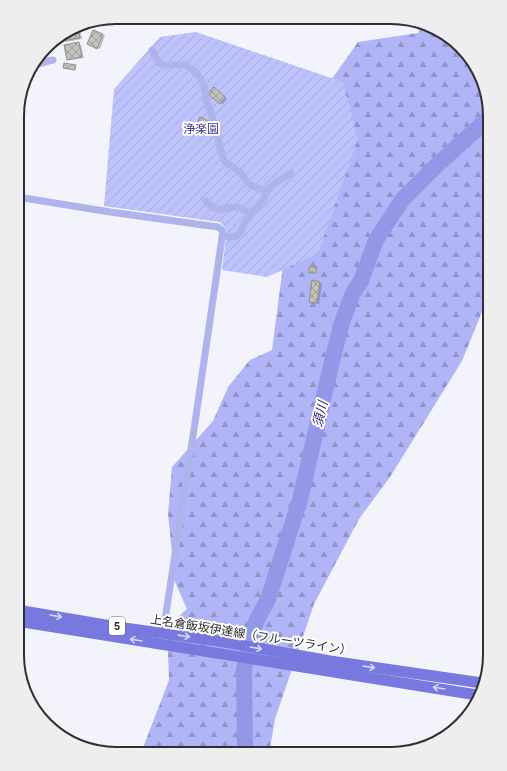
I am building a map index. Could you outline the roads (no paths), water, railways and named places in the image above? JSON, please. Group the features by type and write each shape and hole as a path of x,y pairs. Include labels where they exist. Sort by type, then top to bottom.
{"main road":[{"name":"上名倉飯坂伊達線（フルーツライン）","path":"24,611 218,641 328,666 475,694"},
{"name":"上名倉飯坂伊達線（フルーツライン）","path":"24,621 216,653 479,683"}],"street":[{"path":"152,50 159,63 165,65 185,66 192,69 199,76 204,86 206,99 225,162 240,172 249,184 267,191"},
{"path":"42,62 53,60"},
{"path":"222,236 235,237 240,233 245,222 264,198 267,191 275,183 291,173"},
{"path":"24,197 110,212 218,227 222,231 163,633"},
{"path":"206,201 210,206 217,209 223,210 236,207 251,215"}],"waterway":[{"name":"須川","path":"245,747 244,669 256,622 268,599 300,500 332,361 342,322 353,293 361,281 376,240 402,200 439,163 483,123"}],"park label":[{"name":"浄楽園","path":"201,129"}]}
